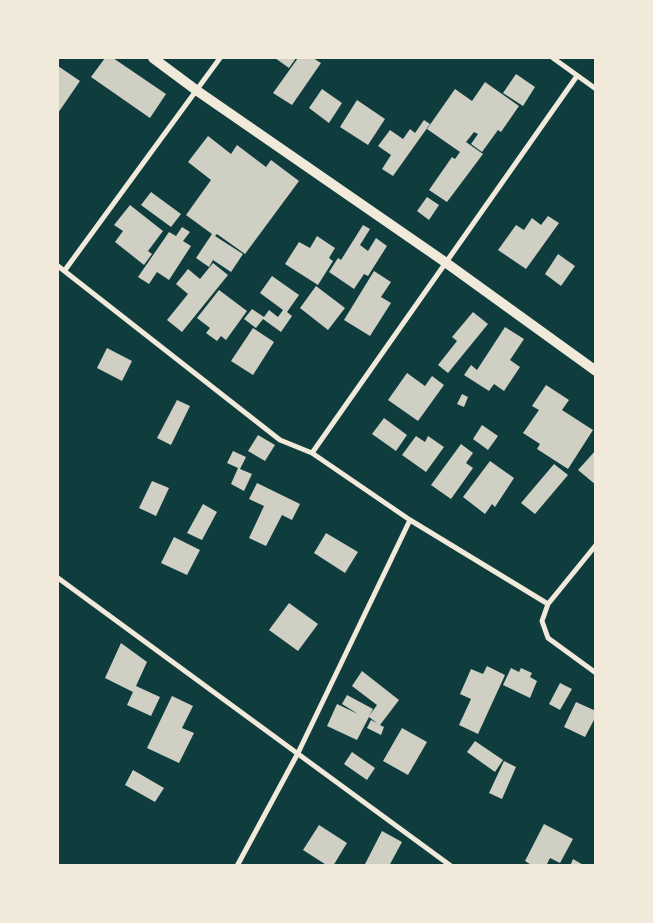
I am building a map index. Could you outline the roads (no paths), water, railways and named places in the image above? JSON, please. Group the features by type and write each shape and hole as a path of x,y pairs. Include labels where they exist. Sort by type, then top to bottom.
{"main road":[{"path":"153,58 196,90 445,262 596,371"}],"street":[{"path":"65,270 220,58"},
{"path":"553,58 596,89"},
{"path":"312,453 577,76"},
{"path":"58,266 280,440 312,453 410,520 548,604"},
{"path":"237,866 298,753 410,520"},
{"path":"596,545 548,604 542,621 548,638 596,673"},
{"path":"58,578 451,866"}]}
